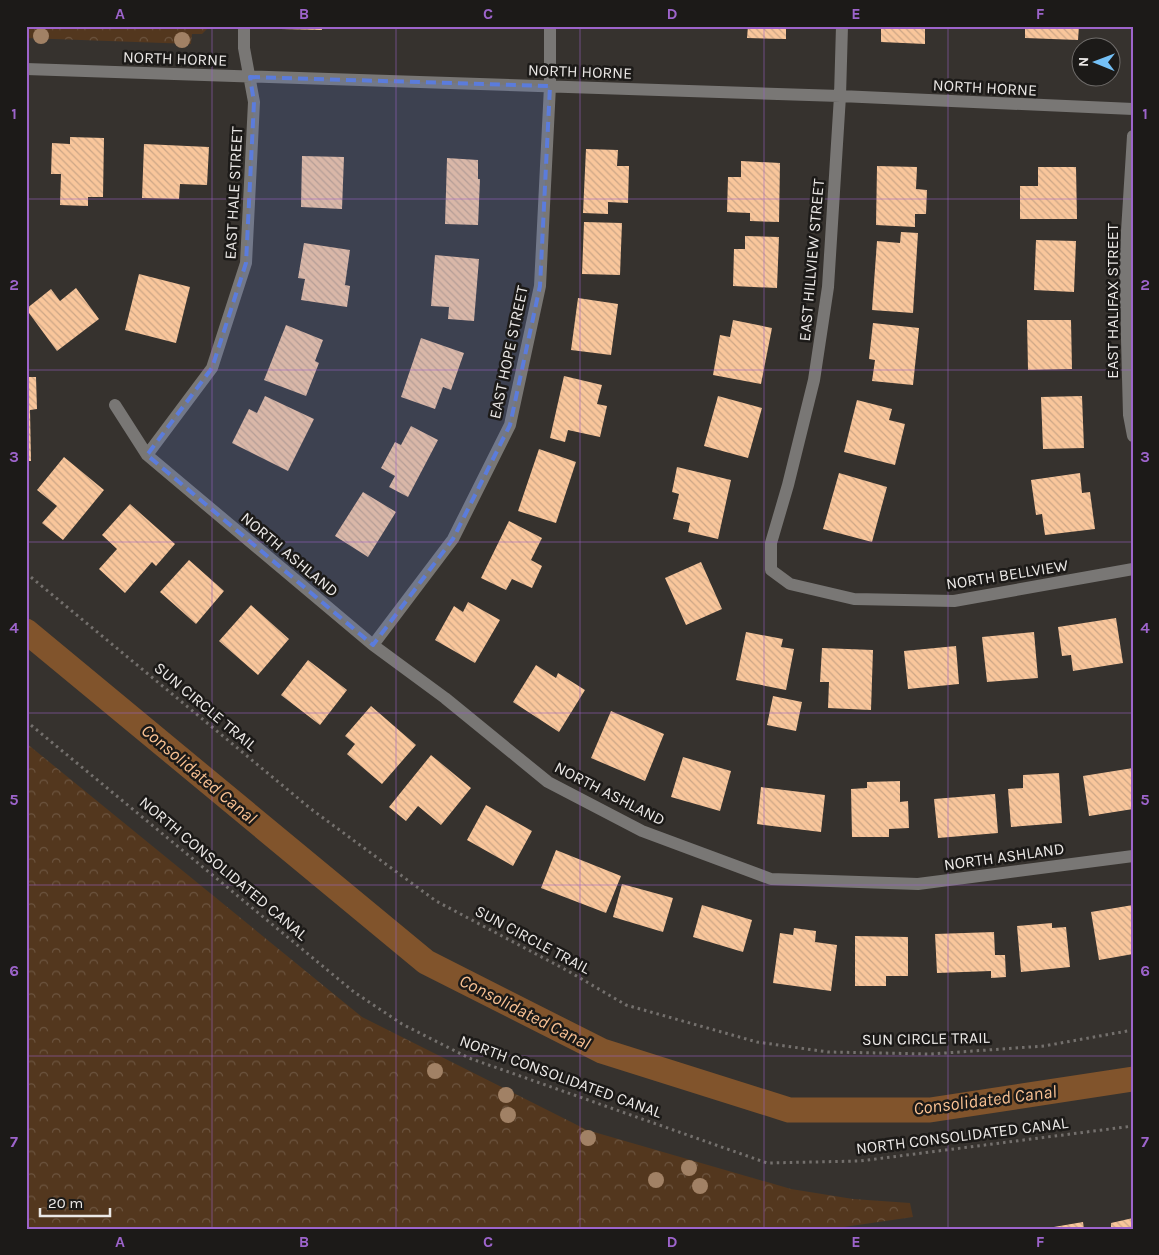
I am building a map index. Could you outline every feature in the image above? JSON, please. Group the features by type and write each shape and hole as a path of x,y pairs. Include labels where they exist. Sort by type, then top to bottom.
{"street":[{"name":"EAST HALE STREET","path":"147,455 212,368 246,263 254,102 244,48 244,26"},
{"name":"EAST HOPE STREET","path":"373,645 453,539 510,425 540,286 550,86 550,26"},
{"name":"EAST HILLVIEW STREET","path":"771,570 771,543 788,485 814,380 828,287 840,96 842,26"},
{"name":"NORTH HORNE","path":"26,69 840,96 1133,110"},
{"name":"EAST HALIFAX STREET","path":"1133,136 1125,263 1129,414 1133,436"},
{"name":"NORTH ASHLAND","path":"115,405 147,455 373,645 445,698 548,782 642,831 771,879 918,884 1133,856"},
{"name":"NORTH BELLVIEW","path":"771,570 790,584 854,599 954,601 1133,569"}],"path":[{"name":"SUN CIRCLE TRAIL","path":"26,573 311,809 436,901 568,971 626,1005 757,1042 828,1052 941,1053 1044,1046 1133,1030"},
{"name":"NORTH CONSOLIDATED CANAL","path":"26,721 354,992 402,1024 469,1058 767,1163 860,1161 1133,1126"}],"highlighted area":[{"path":"250,77 550,86 540,286 510,425 453,539 373,645 147,455 212,368 246,263 254,102"}],"green space":[{"path":"26,26 210,26 202,34 192,34 191,44 26,38"},
{"path":"26,743 362,1017 587,1130 791,1189 853,1199 910,1203 913,1217 830,1229 26,1229"}],"building":[{"path":"281,26 322,26 322,30 281,29"},
{"path":"748,26 786,26 786,39 747,38"},
{"path":"881,26 925,26 925,44 881,42"},
{"path":"1025,26 1079,26 1078,38 1072,38 1072,40 1025,38"},
{"path":"70,137 104,138 103,197 88,197 88,206 60,205 61,174 51,174 52,143 70,144"},
{"path":"144,144 209,147 207,185 180,184 179,199 142,198"},
{"path":"586,149 618,150 617,166 629,166 628,203 608,202 608,214 583,213"},
{"path":"302,156 344,157 342,209 301,207"},
{"path":"447,158 478,160 478,179 480,179 478,225 445,224"},
{"path":"741,161 780,163 779,222 750,221 750,213 727,212 728,177 741,177"},
{"path":"877,166 917,167 916,189 927,190 926,214 915,214 915,227 876,225"},
{"path":"1038,167 1076,167 1077,219 1020,219 1020,186 1038,186"},
{"path":"584,222 622,223 620,275 582,274"},
{"path":"901,232 918,233 913,313 872,310 877,241 900,243"},
{"path":"745,236 779,237 777,288 733,286 734,249 745,249"},
{"path":"1036,240 1076,241 1074,292 1034,290"},
{"path":"304,243 350,250 345,285 350,286 347,307 301,300 305,279 298,278"},
{"path":"435,255 479,259 474,321 448,319 449,307 431,306"},
{"path":"139,274 190,287 176,343 125,330"},
{"path":"76,288 99,319 57,351 26,309 51,289 60,301"},
{"path":"578,298 618,304 611,355 571,350"},
{"path":"733,320 772,328 761,384 713,375 720,335 730,337"},
{"path":"1027,320 1071,320 1072,369 1028,370"},
{"path":"873,323 919,328 913,385 872,381 875,360 869,359"},
{"path":"286,325 323,340 315,361 319,363 306,396 264,380"},
{"path":"421,338 464,353 451,390 443,387 435,409 401,397"},
{"path":"564,376 602,385 597,404 607,406 600,437 568,430 565,442 550,438"},
{"path":"26,377 36,377 37,409 30,410 31,461 26,461"},
{"path":"265,396 314,419 288,471 232,443 249,409 257,413"},
{"path":"718,396 762,408 748,458 704,446"},
{"path":"1082,396 1084,448 1043,449 1041,397"},
{"path":"857,400 892,409 889,420 905,424 895,465 844,452"},
{"path":"411,426 438,440 408,497 389,487 395,476 381,468 395,442 401,445"},
{"path":"539,449 576,462 556,523 518,511"},
{"path":"64,457 104,490 63,540 42,523 57,506 37,490"},
{"path":"677,467 731,480 718,539 688,532 690,523 673,519 679,494 672,492"},
{"path":"839,473 887,487 872,542 823,529"},
{"path":"1080,473 1082,493 1090,492 1095,529 1045,535 1042,514 1036,515 1031,480"},
{"path":"363,492 396,512 368,557 335,536"},
{"path":"130,504 175,544 156,566 152,562 125,593 99,569 117,549 102,535"},
{"path":"509,521 542,538 531,560 542,566 532,588 512,579 506,590 481,578"},
{"path":"189,560 224,591 196,624 160,592"},
{"path":"701,562 722,609 686,625 665,578"},
{"path":"468,602 500,620 475,663 435,640 454,606 463,612"},
{"path":"251,605 289,639 258,675 219,641"},
{"path":"1116,618 1123,663 1073,671 1071,655 1062,656 1058,627"},
{"path":"746,632 783,639 781,647 794,649 786,690 736,680"},
{"path":"1034,632 1038,678 987,682 982,637"},
{"path":"956,646 959,684 908,689 904,651"},
{"path":"822,648 873,650 871,710 828,708 829,682 820,682"},
{"path":"308,660 347,690 320,725 281,695"},
{"path":"536,665 556,678 558,673 585,690 559,732 513,702"},
{"path":"773,696 802,702 796,731 767,725"},
{"path":"371,706 416,745 382,784 347,754 355,744 345,736"},
{"path":"611,711 664,734 645,781 591,758"},
{"path":"431,755 471,788 441,825 418,806 406,821 389,807"},
{"path":"683,757 731,771 720,811 671,797"},
{"path":"1133,768 1133,809 1089,816 1083,776"},
{"path":"1059,773 1062,823 1011,827 1008,789 1023,788 1023,775"},
{"path":"900,781 900,802 908,801 909,828 889,829 889,837 852,837 851,789 867,788 867,782"},
{"path":"761,787 825,795 821,832 757,824"},
{"path":"995,794 998,833 938,838 934,799"},
{"path":"486,805 532,831 513,866 467,840"},
{"path":"556,850 621,876 606,913 541,888"},
{"path":"622,884 673,898 663,932 613,917"},
{"path":"702,905 752,920 743,952 693,937"},
{"path":"1133,905 1133,954 1099,960 1091,912"},
{"path":"1052,923 1052,928 1066,927 1070,967 1021,972 1017,926"},
{"path":"794,928 816,931 815,942 837,945 831,991 773,983 780,933 793,935"},
{"path":"994,932 995,955 1005,955 1006,977 991,978 991,971 937,973 935,934"},
{"path":"855,936 908,937 908,976 886,976 886,986 855,986"},
{"path":"1133,1218 1133,1229 1111,1229 1111,1223"},
{"path":"1083,1222 1084,1229 1048,1229 1048,1228"}],"waterway":[{"name":"Consolidated Canal","path":"26,631 426,962 602,1051 789,1110 930,1110 1133,1079"}]}
